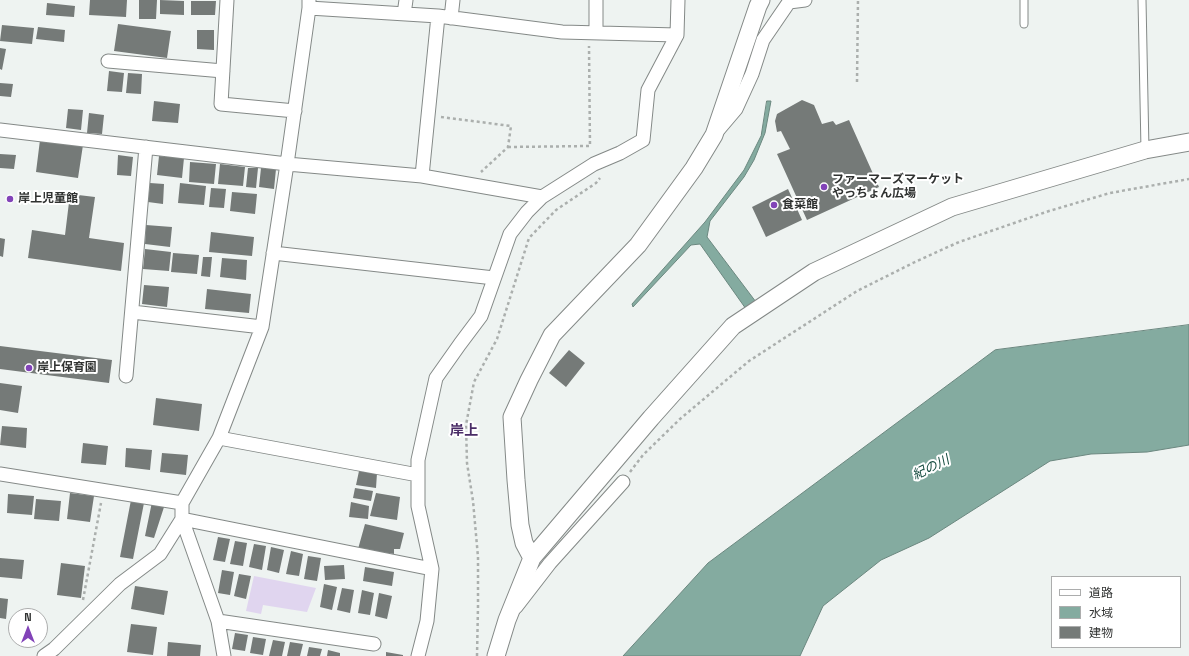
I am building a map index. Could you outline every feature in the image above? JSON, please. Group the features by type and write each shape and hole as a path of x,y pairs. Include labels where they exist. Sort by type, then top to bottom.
{"street":[{"path":"227,0 221,104 295,112"},
{"path":"404,14 406,0"},
{"path":"422,176 428,115 444,17 453,0"},
{"path":"592,33 596,0"},
{"path":"418,656 427,621 432,569 418,506 418,460 436,378 481,316 510,234 527,212 542,197 594,164 620,153 643,140 648,90 677,35 678,0"},
{"path":"714,135 761,0"},
{"path":"532,558 524,543 520,525 512,417 529,380 552,335 638,245 694,168 714,135 736,109 752,74 763,40 789,2 806,0"},
{"path":"224,656 218,621 182,519 182,503 219,438 262,327 295,112 309,4 444,17 562,32 677,35"},
{"path":"108,61 223,71"},
{"path":"0,130 287,164 422,176 542,197"},
{"path":"496,656 507,620 532,558 651,418 733,326 814,272 952,207 1145,150 1189,142"},
{"path":"126,376 146,147"},
{"path":"273,253 494,278"},
{"path":"132,312 262,327"},
{"path":"219,438 418,475"},
{"path":"0,474 182,503"},
{"path":"507,620 550,563 623,482"},
{"path":"182,519 432,569"},
{"path":"44,656 54,649 120,584 160,554 182,519"},
{"path":"218,621 374,644"}],"lane":[{"path":"1024,0 1024,24"},
{"path":"1142,0 1145,150"}],"path":[{"path":"857,82 858,0"},
{"path":"508,147 590,146 592,33"},
{"path":"428,115 511,126 508,147 469,184"},
{"path":"477,656 478,557 468,463 466,425 474,382 497,339 529,238 556,210 601,178"},
{"path":"623,482 643,455 680,419 749,361 857,291 959,242 1041,214 1110,193 1189,179"},
{"path":"83,600 103,491"}],"shaded area":[{"path":"254,576 316,588 307,612 263,605 261,614 246,611"}],"water":[{"path":"767,101 771,101 765,133 754,160 744,177 710,221 707,237 756,302 746,309 700,244 691,245 633,307 632,304 705,222 744,170 761,136"},
{"name":"紀の川","path":"1189,325 1189,445 1147,452 1091,454 1050,461 929,538 881,560 823,606 800,656 623,656 708,563 995,350"}],"building":[{"path":"90,0 127,0 126,17 89,15"},
{"path":"139,0 157,0 156,19 139,19"},
{"path":"160,0 184,1 184,15 160,14"},
{"path":"191,1 216,1 215,15 191,15"},
{"path":"47,3 75,6 74,17 46,15"},
{"path":"118,24 171,31 167,58 114,51"},
{"path":"2,25 34,28 32,44 0,41"},
{"path":"38,27 65,30 64,42 36,39"},
{"path":"197,30 214,30 214,50 197,49"},
{"path":"0,48 6,49 2,70 0,69"},
{"path":"109,71 124,73 122,92 107,91"},
{"path":"128,73 142,74 141,94 126,93"},
{"path":"0,83 13,84 11,97 0,96"},
{"path":"802,100 814,105 822,124 833,121 836,125 849,120 879,187 807,220 777,154 790,149 781,131 777,132 775,121 777,114"},
{"path":"154,101 180,104 178,123 152,121"},
{"path":"68,109 83,110 81,130 66,128"},
{"path":"89,113 104,115 102,134 87,133"},
{"path":"40,140 83,145 78,178 36,172"},
{"path":"0,154 16,155 14,169 0,168"},
{"path":"118,155 133,157 131,176 117,175"},
{"path":"159,156 184,158 182,178 157,175"},
{"path":"190,162 216,164 214,184 189,182"},
{"path":"220,164 245,167 243,186 218,184"},
{"path":"248,168 258,168 256,188 246,187"},
{"path":"261,168 276,169 274,189 259,187"},
{"path":"150,183 164,184 163,204 148,202"},
{"path":"180,183 206,186 204,205 178,203"},
{"path":"211,188 226,189 224,208 209,207"},
{"path":"788,189 802,220 766,237 752,207"},
{"path":"232,192 257,194 255,214 230,211"},
{"path":"70,194 95,197 89,238 124,243 121,271 28,258 32,230 65,235"},
{"path":"146,225 172,227 170,247 145,244"},
{"path":"211,232 254,237 252,256 209,252"},
{"path":"0,238 5,239 3,257 0,256"},
{"path":"145,249 171,252 169,271 143,269"},
{"path":"173,253 199,255 197,274 171,272"},
{"path":"203,257 212,257 210,277 201,276"},
{"path":"222,258 247,260 246,280 220,277"},
{"path":"144,285 169,287 167,307 142,304"},
{"path":"207,289 251,294 249,313 205,309"},
{"path":"0,346 112,360 109,383 0,369"},
{"path":"569,350 585,363 566,387 549,373"},
{"path":"0,383 22,386 18,413 0,410"},
{"path":"156,398 202,404 199,431 153,425"},
{"path":"2,426 27,428 26,448 0,445"},
{"path":"83,443 108,446 106,465 81,463"},
{"path":"126,448 152,450 150,470 125,467"},
{"path":"162,453 188,455 186,475 160,472"},
{"path":"359,471 377,473 376,488 356,485"},
{"path":"355,488 373,491 371,501 353,498"},
{"path":"70,493 94,496 90,522 67,519"},
{"path":"376,493 400,497 397,520 370,516"},
{"path":"8,494 34,496 32,515 7,513"},
{"path":"36,499 61,501 59,521 34,519"},
{"path":"131,500 144,503 133,559 120,557"},
{"path":"152,502 165,504 154,538 145,536"},
{"path":"351,502 369,506 368,519 349,517"},
{"path":"365,524 404,533 400,549 394,549 394,554 358,549"},
{"path":"218,537 230,539 225,562 213,560"},
{"path":"235,541 247,543 243,566 230,564"},
{"path":"254,544 266,546 262,570 249,567"},
{"path":"271,547 284,550 279,573 267,570"},
{"path":"291,551 303,554 299,576 286,574"},
{"path":"308,556 321,558 317,581 304,579"},
{"path":"0,558 24,560 22,579 0,577"},
{"path":"61,563 85,566 81,598 57,595"},
{"path":"344,565 345,579 325,580 324,566"},
{"path":"365,567 394,572 392,586 363,581"},
{"path":"222,570 234,572 230,595 218,593"},
{"path":"239,574 251,576 246,599 234,596"},
{"path":"324,584 337,587 332,610 320,607"},
{"path":"135,586 168,591 164,615 131,609"},
{"path":"342,588 354,590 350,613 337,610"},
{"path":"362,590 374,593 370,615 358,613"},
{"path":"379,593 392,596 387,619 375,616"},
{"path":"0,598 8,599 6,619 0,618"},
{"path":"131,624 157,627 153,655 127,652"},
{"path":"235,633 248,635 245,651 232,649"},
{"path":"253,637 266,639 263,655 250,653"},
{"path":"273,640 285,642 282,656 269,656"},
{"path":"168,642 201,645 200,656 167,656"},
{"path":"290,642 303,644 300,656 287,656"},
{"path":"309,647 322,649 320,656 307,656"},
{"path":"328,650 340,653 340,656 327,656"},
{"path":"386,652 403,655 403,656 386,656"}],"place":[{"name":"ファーマーズマーケット やっちょん広場","path":"824,187"},
{"name":"岸上児童館","path":"10,199"},
{"name":"食菜館","path":"774,205"},
{"name":"岸上保育園","path":"29,368"}],"district":[{"name":"岸上","path":"464,431"}]}
